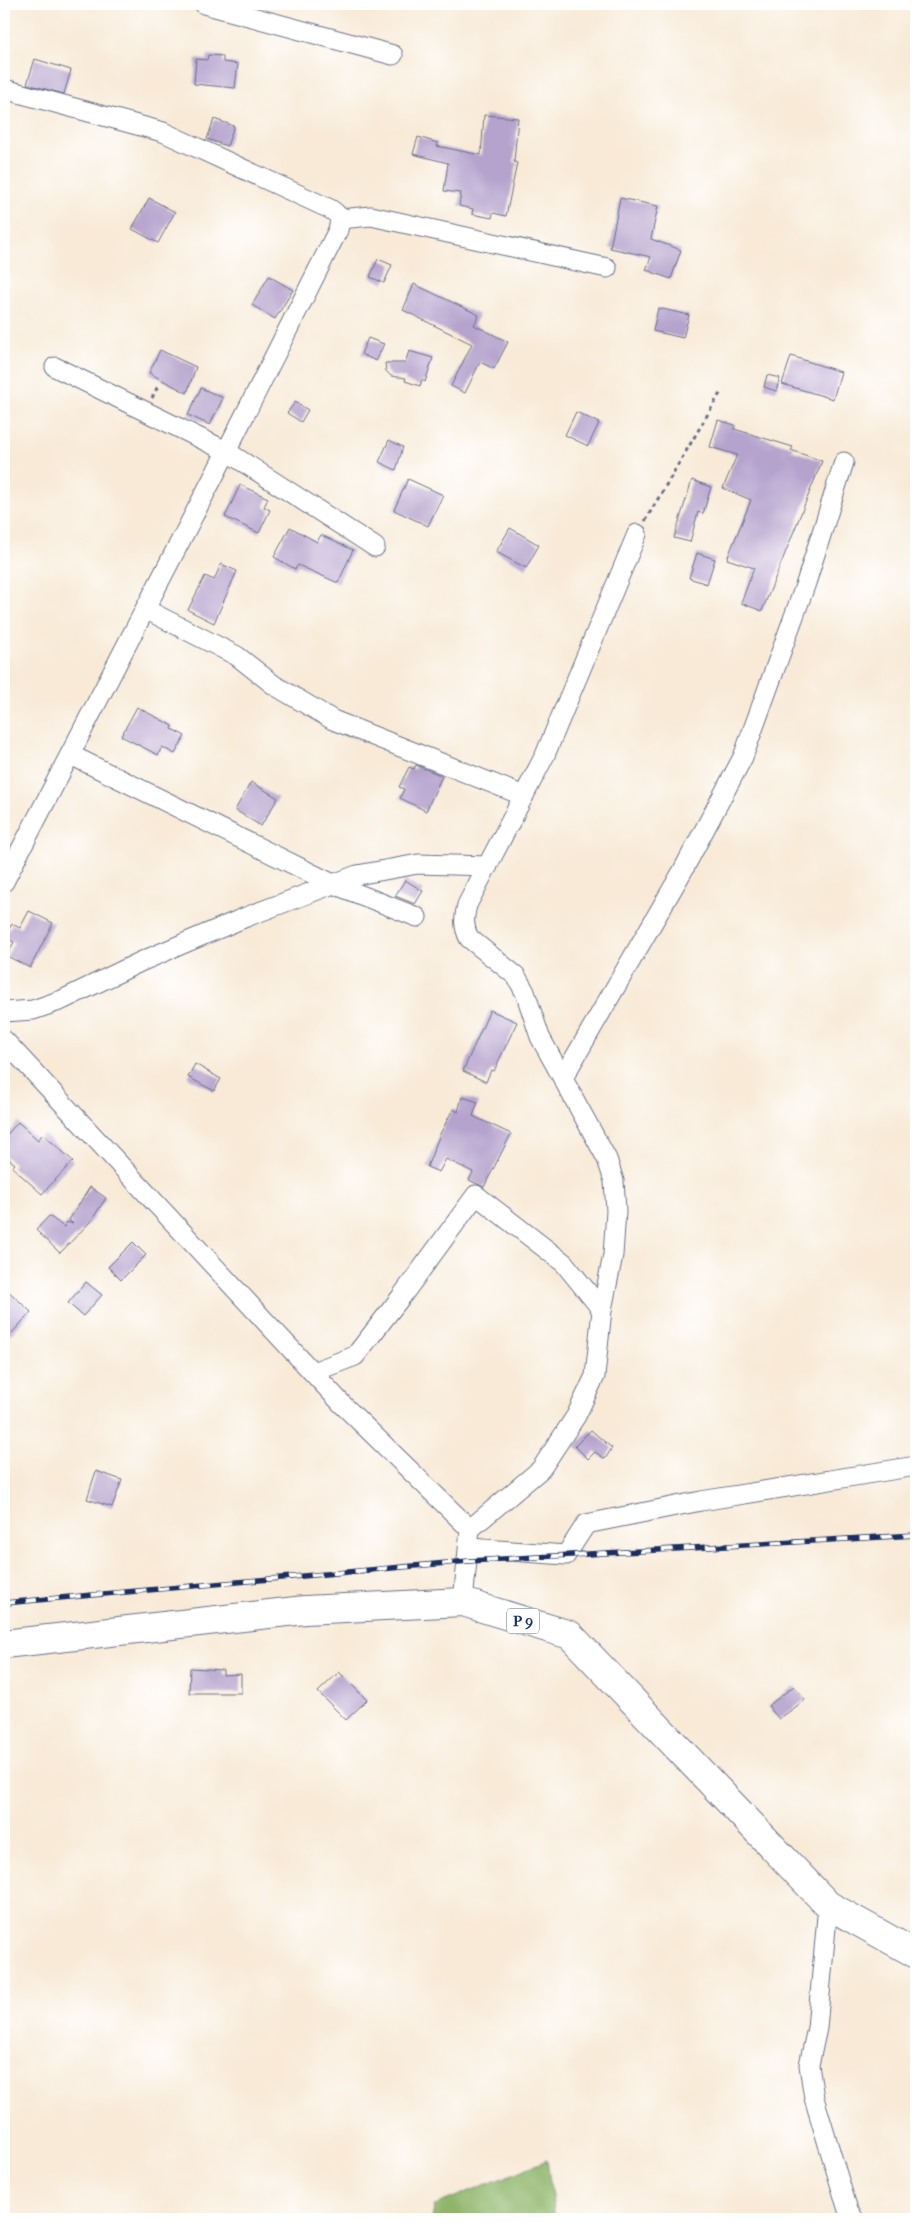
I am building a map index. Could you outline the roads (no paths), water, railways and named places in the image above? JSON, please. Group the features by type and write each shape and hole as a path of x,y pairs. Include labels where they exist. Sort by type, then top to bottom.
{"main road":[{"name":"P 9","path":"4,1644 305,1610 463,1602 570,1635 828,1905 916,1954"}],"street":[{"path":"204,4 393,55"},
{"path":"4,88 163,132 330,209 338,214 340,219 338,230 226,452 4,882"},
{"path":"340,219 371,216 607,268"},
{"path":"55,367 226,452 375,547"},
{"path":"563,1078 682,872 743,757 806,583 844,462"},
{"path":"463,1602 470,1529 541,1469 576,1416 594,1376 602,1310 613,1255 616,1211 614,1181 607,1159 540,1037 526,992 516,976 469,938 465,930 464,917 467,906 545,755 637,534"},
{"path":"145,609 236,656 274,685 333,720 524,796"},
{"path":"79,759 333,884 416,917"},
{"path":"4,1012 33,1010 62,1000 140,962 246,917 357,875 418,864 488,866"},
{"path":"4,1040 343,1405 470,1529"},
{"path":"313,1372 355,1356 401,1298 476,1195 564,1263 602,1310"},
{"path":"469,1548 566,1556 586,1524 701,1501 916,1466"},
{"path":"828,1905 817,2028 809,2065 817,2107 848,2210 854,2219"}],"railway":[{"path":"4,1603 469,1561 916,1535"}]}
